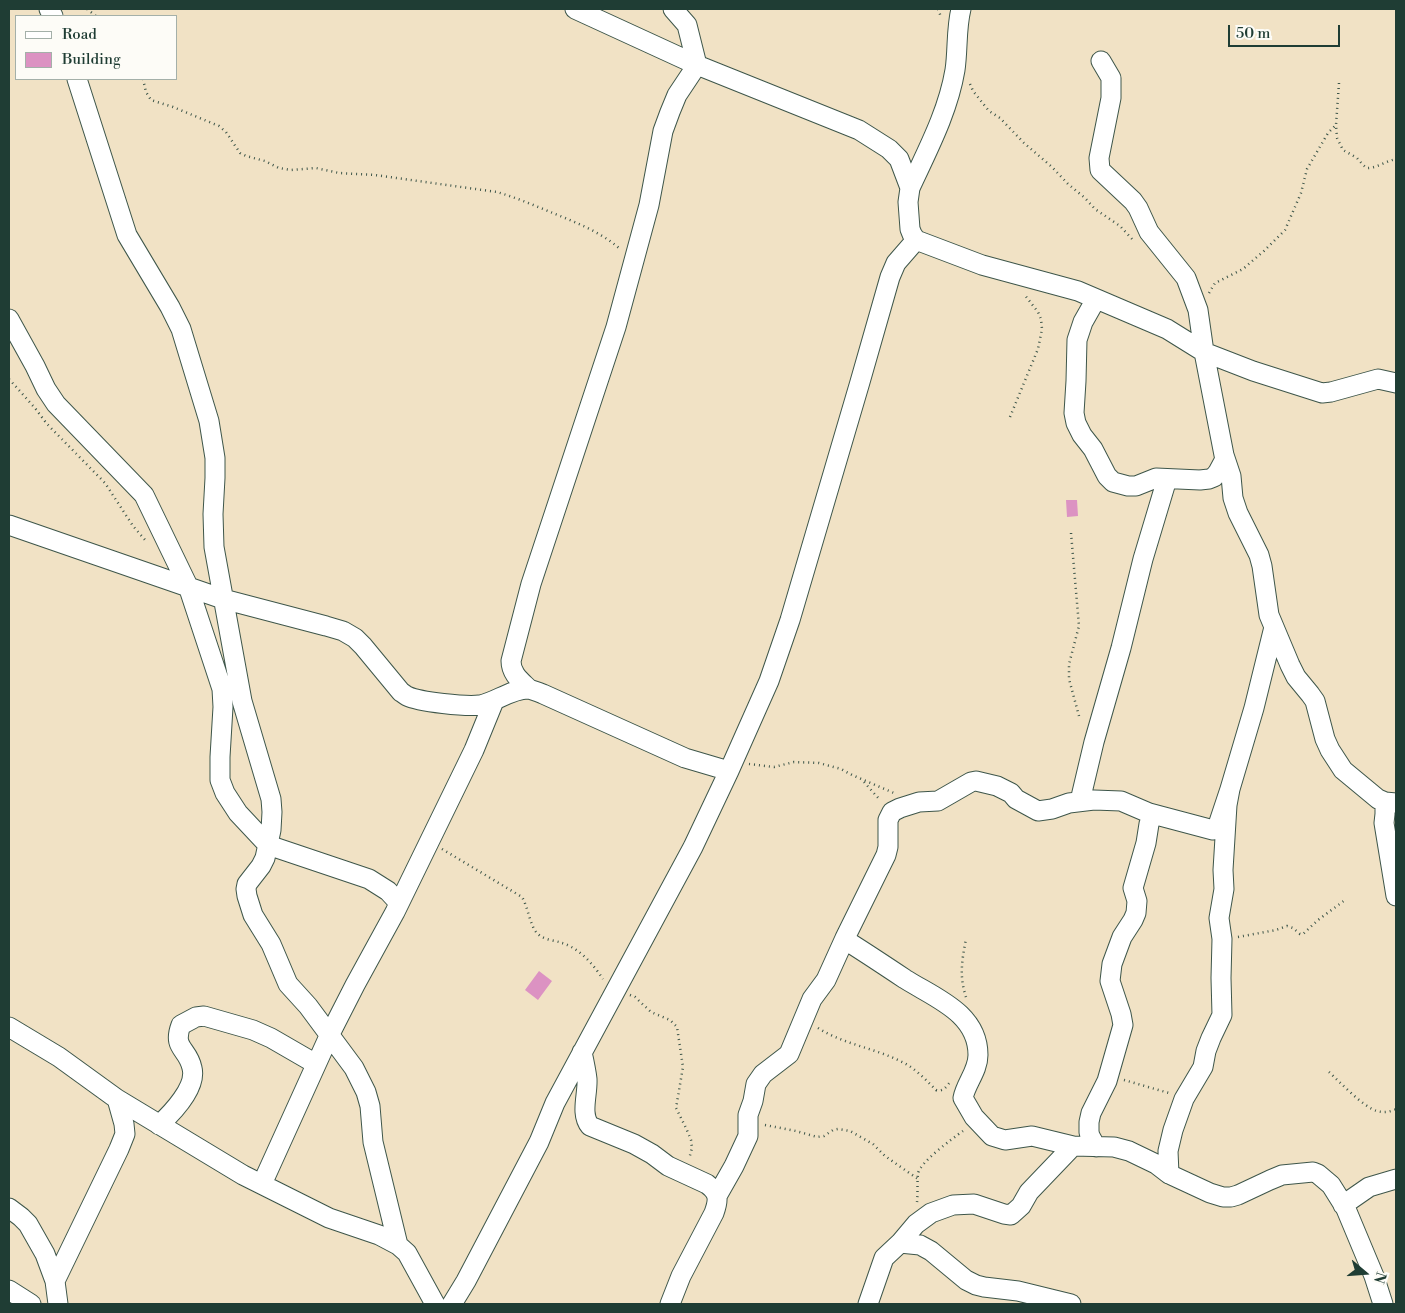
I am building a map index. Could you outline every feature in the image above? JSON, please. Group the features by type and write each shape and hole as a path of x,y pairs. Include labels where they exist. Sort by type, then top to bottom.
{"street":[{"path":"575,9 697,65 859,130 889,148 899,158 910,188"},
{"path":"529,689 512,670 511,661 531,584 616,327 649,205 666,124 677,95 697,65 687,24 673,9"},
{"path":"961,9 957,30 955,68 950,92 931,143 910,188 908,202 910,229 916,240 982,265 1078,291 1168,329 1204,352 1253,371 1322,393 1378,379 1396,383"},
{"path":"1102,61 1111,78 1111,98 1099,158 1100,170 1138,208 1149,232 1186,278 1198,310 1204,352 1225,459 1231,476 1233,498 1259,555 1267,607 1290,666 1296,677 1315,701 1325,739 1330,750 1343,770 1378,799 1390,802 1385,814 1384,823 1396,896"},
{"path":"77,80 127,235 181,329 209,421 216,478 213,514 214,547 242,701 271,799 271,830 265,858 246,886 247,896 253,915 271,944 288,984 330,1034 354,1068 366,1092 370,1106 374,1142 398,1245"},
{"path":"452,1304 500,1218 582,1052 693,847 769,681 790,620 890,277 896,263 916,240"},
{"path":"1096,299 1083,322 1077,340 1074,413 1082,435 1093,449 1107,476 1113,482 1136,486 1156,478 1209,479 1214,477 1225,459"},
{"path":"9,320 56,404 144,495 188,586 222,689 220,780 222,787 238,813 268,845 369,879 378,883 400,903"},
{"path":"1080,801 1143,559 1167,479"},
{"path":"1187,480 1210,488 1236,507"},
{"path":"9,524 224,600 343,631 355,638 363,646 401,692 408,697 439,702 480,705 519,690 529,689 684,758 731,766"},
{"path":"717,1196 748,1136 748,1115 756,1084 762,1074 789,1054 812,999 826,980 886,855 889,817 892,812 919,802 938,801 974,781 996,786 1011,793 1038,811 1052,809 1070,802 1121,801 1153,814 1214,829 1218,825 1230,789 1254,708 1274,627"},
{"path":"262,1184 330,1034 400,903 474,750 494,701"},
{"path":"1169,1174 1168,1151 1173,1130 1184,1099 1200,1074 1205,1061 1206,1051 1222,1015 1222,939 1219,918 1224,890 1223,870 1227,805 1230,789"},
{"path":"1096,1147 1090,1136 1089,1122 1091,1113 1103,1089 1123,1025 1110,981 1112,964 1122,937 1136,912 1133,888 1153,814"},
{"path":"845,938 904,979 942,1000 965,1018 976,1039 978,1054 977,1067 966,1087 963,1098 977,1121 992,1136 999,1139 1032,1136 1073,1146 1114,1147 1129,1151 1156,1164 1169,1174 1222,1197 1238,1195 1282,1175 1313,1172 1322,1176 1331,1185 1343,1205 1374,1276 1383,1304"},
{"path":"159,1125 176,1108 190,1085 193,1076 192,1067 177,1038 181,1025 196,1017 204,1016 253,1030 271,1038 316,1064"},
{"path":"9,1028 59,1057 117,1099 243,1175 330,1218 379,1235 398,1245 407,1253 435,1304"},
{"path":"582,1052 587,1081 586,1122 590,1126 634,1144 668,1166 707,1184 717,1196 718,1203 714,1213 681,1276 670,1304"},
{"path":"56,1281 125,1134 117,1099"},
{"path":"868,1304 884,1258 916,1224 931,1213 953,1205 974,1204 1011,1215 1020,1206 1029,1192 1073,1146"},
{"path":"1343,1205 1369,1186 1396,1179"},
{"path":"9,1208 28,1224 45,1254 56,1281 58,1304"},
{"path":"900,1243 920,1245 931,1251 966,1280 984,1288 1018,1291 1071,1304"},
{"path":"9,1290 31,1304"}],"path":[{"path":"144,80 146,92 151,100 218,126 226,132 240,152 246,156 265,160 279,168 291,170 316,168 339,173 497,192 572,221 617,246 634,261"},
{"path":"969,83 973,91 989,110 1000,118 1095,209 1120,226 1134,242"},
{"path":"1339,83 1336,125 1340,147 1367,168 1396,159"},
{"path":"1198,310 1215,283 1242,269 1264,252 1285,230 1300,198 1307,170 1328,133 1336,125"},
{"path":"1010,417 1038,349 1042,329 1038,312 1023,293 1015,274"},
{"path":"9,379 47,424 105,483 133,526 148,542"},
{"path":"1072,533 1076,606 1079,620 1069,664 1069,679 1079,716"},
{"path":"731,766 774,767 794,762 819,762 842,769 863,780 919,802"},
{"path":"863,780 883,803 889,817"},
{"path":"430,842 522,897 536,933 564,943 585,957 615,991 635,997 650,1012 670,1020 677,1027 683,1067 676,1108 691,1140 692,1148 686,1175"},
{"path":"1222,939 1268,932 1287,926 1303,934 1345,900"},
{"path":"966,939 961,969 962,986 966,999"},
{"path":"806,1014 819,1029 855,1045 900,1060 914,1069 936,1090 943,1090 955,1077"},
{"path":"1329,1072 1361,1101 1373,1109 1386,1112 1396,1109"},
{"path":"1108,1074 1184,1099"},
{"path":"749,1121 817,1137 824,1136 838,1129 850,1131 873,1144 885,1156 918,1179"},
{"path":"916,1224 918,1173 921,1167 956,1136 977,1121"}],"building":[{"path":"1066,500 1077,500 1078,516 1067,517"},
{"path":"539,971 552,981 538,1000 525,990"}]}
